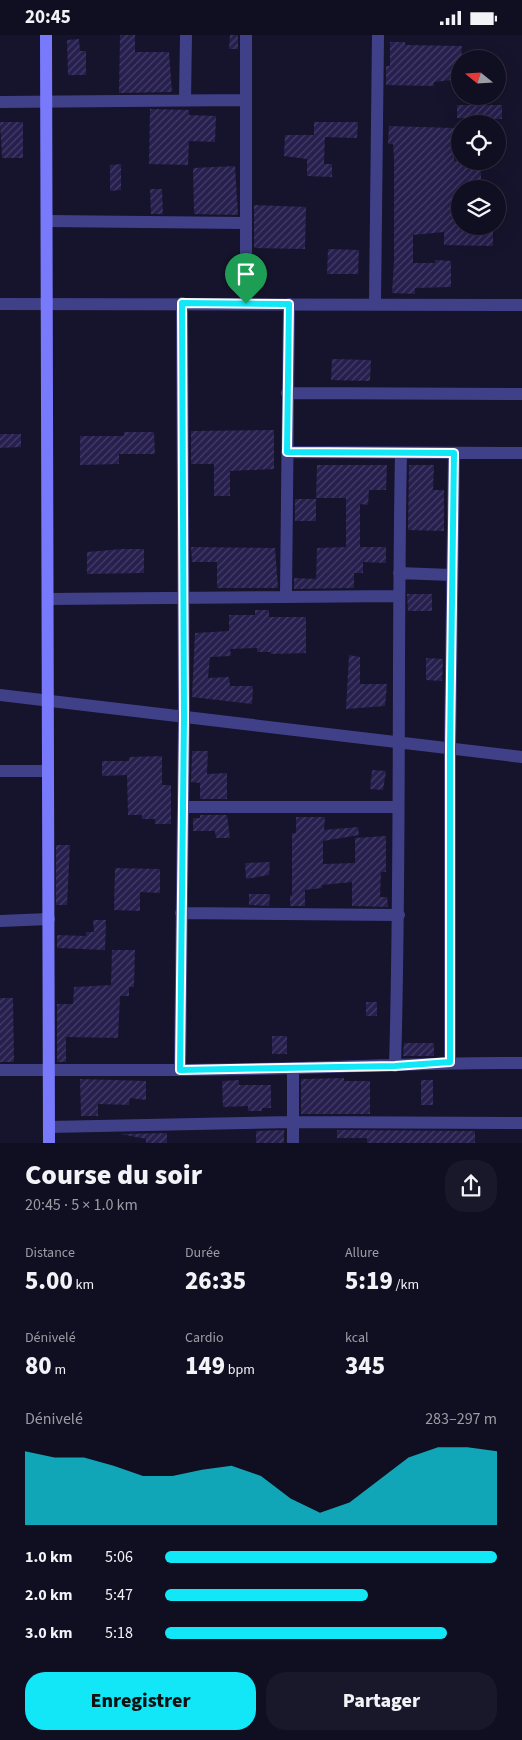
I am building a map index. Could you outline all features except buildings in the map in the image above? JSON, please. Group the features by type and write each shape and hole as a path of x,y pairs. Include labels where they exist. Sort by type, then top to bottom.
{"street":[{"path":"46,35 49,1143"},
{"path":"185,100 186,35"},
{"path":"246,35 244,223 246,304"},
{"path":"375,303 378,35"},
{"path":"0,102 245,100"},
{"path":"46,221 244,223"},
{"path":"0,304 47,306 182,303 522,305"},
{"path":"180,1070 184,718 182,303"},
{"path":"286,595 289,304"},
{"path":"287,393 522,394"},
{"path":"287,452 522,453"},
{"path":"395,1066 399,915 397,743 400,453"},
{"path":"450,1062 450,749 454,453"},
{"path":"398,573 452,575"},
{"path":"48,599 286,595 398,596"},
{"path":"0,695 522,757"},
{"path":"0,771 48,771"},
{"path":"183,807 397,807"},
{"path":"181,913 399,915"},
{"path":"0,921 48,919"},
{"path":"0,1070 180,1070 395,1066 450,1062 522,1063"},
{"path":"293,1068 293,1143"},
{"path":"49,1127 293,1122 522,1123"}],"route":[{"path":"182,303 246,304 289,304 287,452 454,453 450,749 450,1062 395,1066 180,1070 184,718 182,303"}]}
